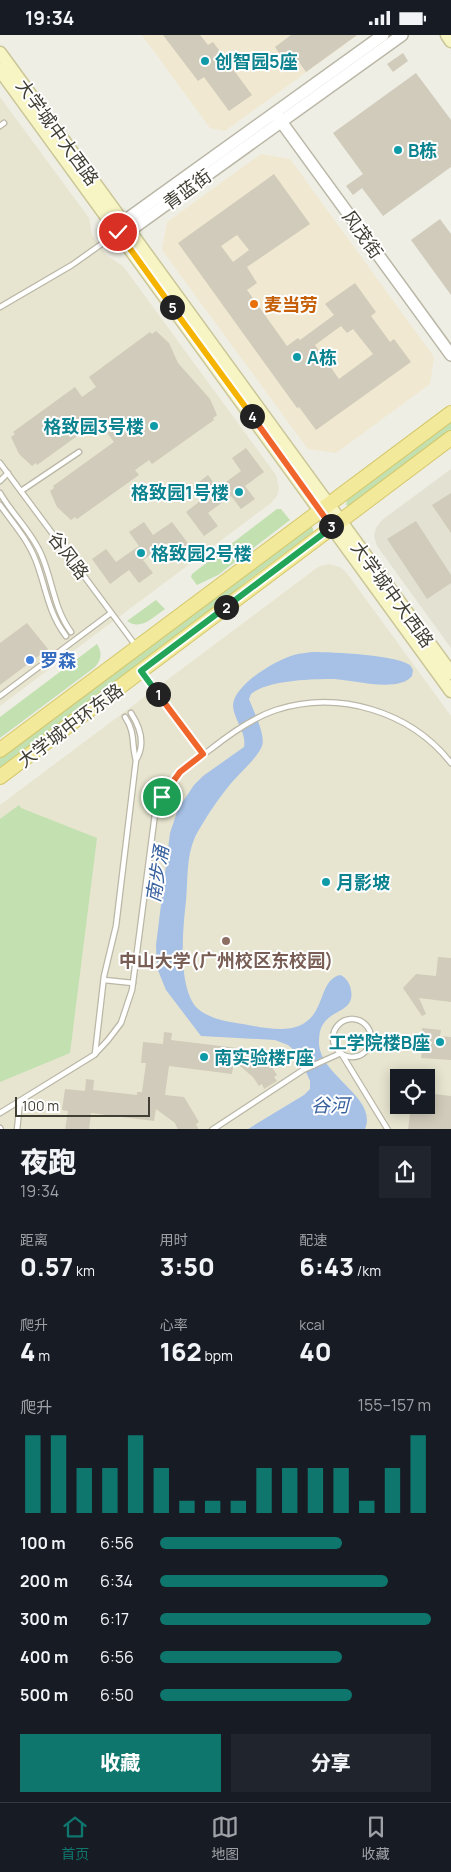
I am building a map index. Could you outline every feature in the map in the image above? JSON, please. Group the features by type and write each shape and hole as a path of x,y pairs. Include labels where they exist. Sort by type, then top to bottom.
{"main road":[{"path":"447,35 451,41"},
{"name":"大学城中大西路","path":"0,53 123,228 325,508 451,691"},
{"name":"大学城中大西路","path":"0,70 123,228"},
{"name":"大学城中环东路","path":"0,750 451,413"},
{"name":"大学城中环东路","path":"0,777 451,439"},
{"name":"大学城中大西路","path":"336,524 451,673"}],"street":[{"name":"青蓝街","path":"278,117 383,35"},
{"name":"青蓝街","path":"123,228 278,117 402,35"},
{"name":"风茂街","path":"278,117 451,355"}],"lane":[{"path":"0,307 72,265 123,228"},
{"path":"21,491 79,452"},
{"name":"谷风路","path":"0,463 137,648"},
{"path":"0,481 8,473"},
{"path":"0,493 38,547 56,604 62,619 71,633"},
{"path":"0,505 25,539 34,556 56,623 66,637"},
{"path":"0,696 112,613"},
{"path":"141,671 203,754"},
{"path":"0,1113 95,1054 108,1041 120,1023 129,1001 133,983 155,814 171,782 180,772 203,754 256,718 275,710 322,702 358,705 375,710 404,723 426,738 451,763"},
{"path":"131,713 137,724 141,741 141,752 136,760"},
{"path":"95,1054 104,980 116,926 136,760 132,730 125,717"},
{"path":"104,980 133,983"},
{"path":"341,1053 350,1057 360,1055 368,1049 371,1035 363,1022 349,1019 336,1027 333,1041 388,1129"},
{"path":"212,1129 303,1070 341,1053"},
{"path":"17,1129 20,1101"}],"shaded area":[{"path":"142,35 358,35 225,131 210,128"},
{"path":"0,97 89,218 92,235 107,256 123,266 276,475 279,488 277,496 271,503 0,706"},
{"path":"261,154 290,159 434,357 430,384 336,453 308,449 162,250 167,222"},
{"path":"451,469 451,648 377,546 374,536 376,528 382,520"},
{"name":"中山大学(广州校区东校园)","path":"329,564 340,567 346,572 451,716 451,1129 0,1129 0,805 318,567"}],"green space":[{"path":"451,419 451,431 350,506 346,505 347,500"},
{"path":"277,509 281,509 290,520 218,575 197,585 191,577 192,574"},
{"path":"311,526 313,532 247,581 213,610 0,769 0,757"},
{"path":"156,600 165,609 142,624 132,624 127,621"},
{"path":"97,644 100,655 95,667 0,738 0,717"},
{"path":"19,805 21,808 97,838 70,1053 0,1082 0,819"}],"water":[{"name":"谷河","path":"313,652 391,659 410,665 413,670 412,676 397,684 386,685 334,679 291,681 268,686 251,694 249,699 261,729 262,746 256,756 232,782 215,805 192,845 188,869 183,941 184,972 186,986 191,998 202,1012 225,1021 280,1029 292,1028 303,1024 317,1009 327,985 340,975 343,977 350,986 350,1001 347,1006 326,1020 320,1031 319,1045 322,1057 357,1097 364,1107 367,1118 365,1129 248,1129 304,1095 310,1089 310,1081 295,1051 288,1045 275,1040 201,1036 166,990 157,968 156,945 170,833 178,809 194,785 203,776 244,747 244,737 233,706 240,690 257,675 277,662 296,654"}],"building":[{"name":"创智园5座","path":"163,35 200,35 208,45 213,42 252,95 229,111 204,77 198,81"},
{"path":"291,35 357,35 306,72 299,62 290,69 275,47"},
{"path":"403,53 408,61 393,72 387,64"},
{"name":"B栋","path":"416,73 451,120 451,167 383,216 362,188 353,195 346,186 363,174 333,133"},
{"path":"274,174 310,224 247,267 257,283 247,290 287,346 298,338 300,340 334,315 325,304 355,283 376,312 371,316 390,342 394,339 411,362 316,430 299,407 297,408 178,243","holes":["237,235 249,250 233,262 221,246","341,326 347,333 353,329 373,354 339,379 315,345"]},
{"path":"440,219 451,234 451,295 411,240"},
{"name":"格致园3号楼","path":"156,331 169,343 178,363 210,399 217,415 213,418 214,420 152,464 149,460 135,470 139,475 77,519 75,517 71,520 57,507 50,491 54,488 53,486 114,442 98,421 37,465 36,463 32,466 19,454 11,437 15,434 13,432 75,387 82,397 96,387 89,377 150,332 152,334"},
{"name":"格致园1号楼","path":"246,448 264,472 245,486 255,499 241,509 231,496 208,513 218,526 204,536 186,512 204,498 195,485 208,475 218,488 241,471 232,458"},
{"path":"451,493 451,533 432,505"},
{"path":"416,521 451,575 451,583 427,599 387,539"},
{"name":"格致园2号楼","path":"144,522 153,535 172,522 190,546 176,556 167,543 143,560 153,573 139,583 129,570 110,584 92,559 106,549 116,562 139,546 129,532"},
{"path":"27,623 48,649 0,685 0,643"},
{"path":"438,957 451,958 451,1002 419,998 426,1014 422,1016 403,988 416,974 436,976"},
{"name":"工学院楼B座","path":"422,1028 441,1030 440,1036 451,1037 451,1060 421,1058"},
{"path":"164,1032 172,1033 171,1040 262,1051 277,1075 274,1077 277,1081 264,1089 262,1084 259,1086 253,1077 234,1061 232,1074 169,1066 165,1095 184,1097 199,1122 196,1124 198,1129 178,1129 175,1123 156,1109 154,1121 91,1113 89,1129 65,1129 68,1111 62,1110 65,1089 85,1091 86,1079 94,1080 93,1090 137,1095 137,1092 142,1092 146,1063 141,1063 143,1042 163,1044"},
{"path":"435,1094 451,1096 451,1129 408,1129 410,1114 435,1114"}],"place":[{"name":"创智园5座","path":"205,61"},
{"name":"B栋","path":"398,150"},
{"name":"麦当劳","path":"254,304"},
{"name":"A栋","path":"297,357"},
{"name":"格致园3号楼","path":"154,426"},
{"name":"格致园1号楼","path":"239,492"},
{"name":"格致园2号楼","path":"141,553"},
{"name":"罗森","path":"30,660"},
{"name":"月影坡","path":"326,882"},
{"name":"中山大学(广州校区东校园)","path":"226,941"},
{"name":"工学院楼B座","path":"440,1042"},
{"name":"南实验楼F座","path":"204,1057"}],"route":[{"path":"118,232 332,527 141,671 203,754 180,772 162,797"}],"water label":[{"name":"南步涌","path":"157,874"}]}
